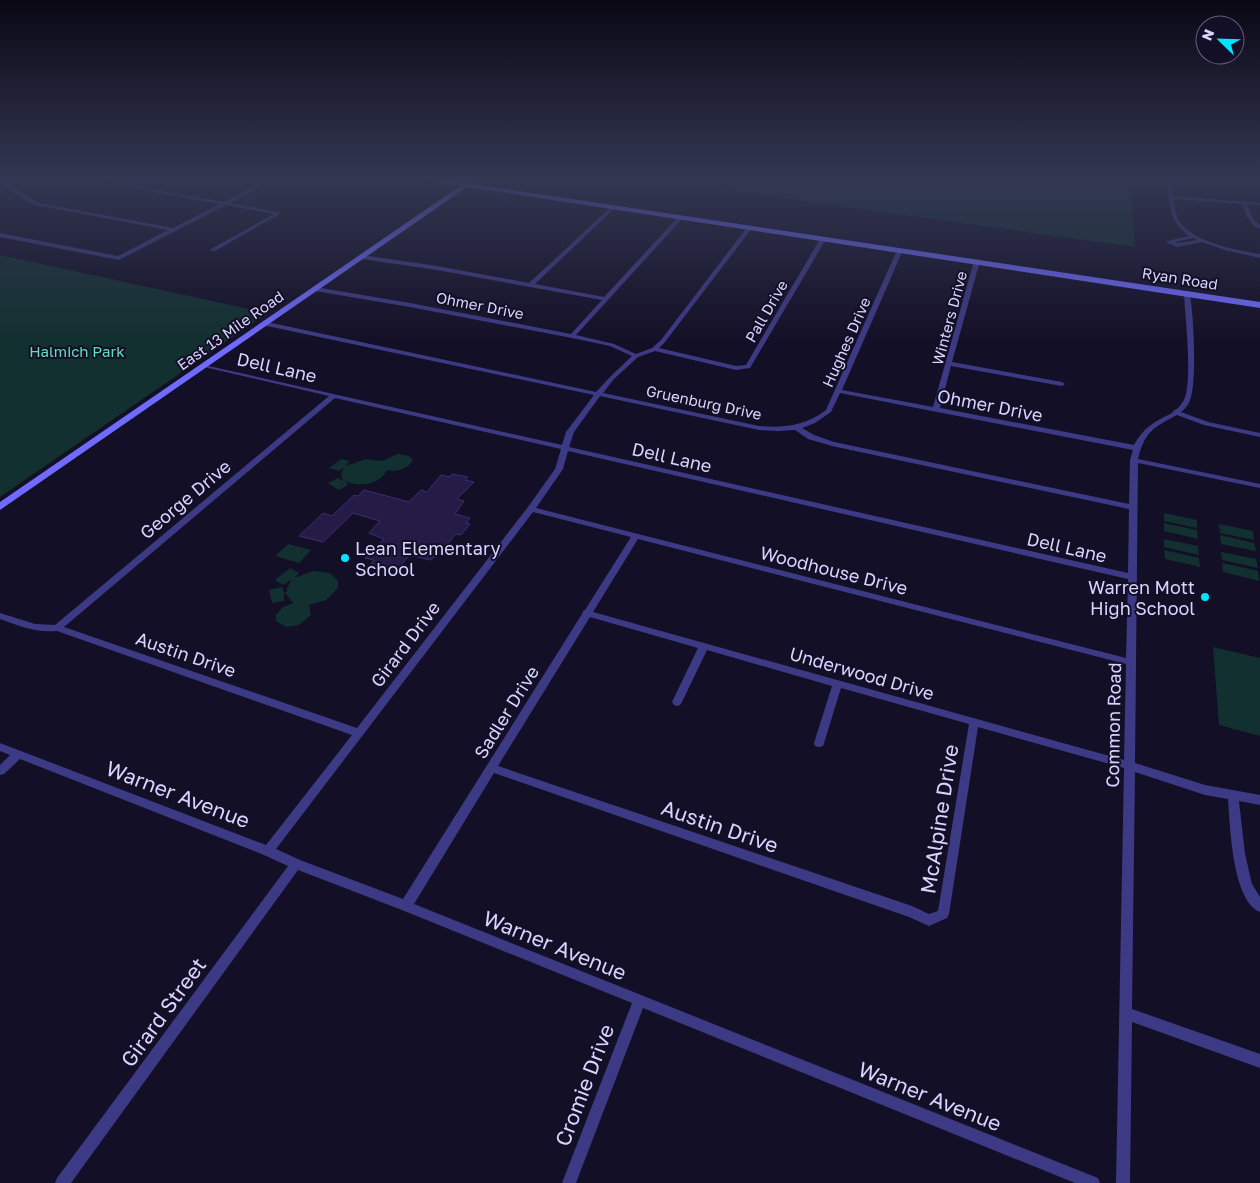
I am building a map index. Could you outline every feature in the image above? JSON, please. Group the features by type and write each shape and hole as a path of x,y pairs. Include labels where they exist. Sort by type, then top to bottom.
{"main road":[{"name":"East 13 Mile Road","path":"0,507 399,232"},
{"name":"Ryan Road","path":"785,232 1260,304"}],"street":[{"path":"0,235 119,258 170,232"},
{"path":"213,250 244,232"},
{"path":"530,285 587,232"},
{"path":"572,336 667,232"},
{"name":"Girard Drive","path":"268,851 531,509 559,469 570,432 598,394 636,356 654,348 663,341 746,232"},
{"path":"1188,232 1203,240 1231,250 1260,256"},
{"path":"1194,236 1169,242 1178,245 1203,240"},
{"name":"Pall Drive","path":"654,348 736,368 748,367 823,238"},
{"name":"Hughes Drive","path":"797,428 821,418 829,411 900,250"},
{"path":"362,258 605,298"},
{"name":"Winters Drive","path":"936,410 977,261"},
{"name":"Ohmer Drive","path":"315,289 403,303 572,336 612,345 636,356"},
{"name":"Common Road","path":"1123,1183 1134,460 1136,448 1143,434 1150,427 1183,406 1190,390 1188,293"},
{"name":"Gruenburg Drive","path":"266,324 759,428 784,430 797,428"},
{"path":"950,364 1062,384"},
{"name":"Dell Lane","path":"206,366 1131,577"},
{"name":"Ohmer Drive","path":"838,391 1136,448"},
{"name":"George Drive","path":"57,628 334,395"},
{"path":"1175,412 1206,424 1260,435"},
{"path":"797,428 811,437 832,444 1132,508"},
{"path":"1134,460 1260,486"},
{"name":"Woodhouse Drive","path":"531,509 1130,662"},
{"name":"Sadler Drive","path":"406,906 586,613 635,537"},
{"name":"Underwood Drive","path":"586,613 838,683 1205,790 1260,800"},
{"name":"Austin Drive","path":"0,616 36,628 46,630 57,628 359,733"},
{"path":"677,702 704,646"},
{"path":"819,743 838,683"},
{"name":"McAlpine Drive","path":"935,918 943,914 974,722"},
{"name":"Warner Avenue","path":"0,747 406,906 1093,1183"},
{"path":"0,771 19,754"},
{"name":"Austin Drive","path":"491,768 912,912 921,918 928,920 935,918"},
{"path":"1233,796 1242,873 1251,895 1260,906"},
{"name":"Girard Street","path":"62,1183 296,864"},
{"name":"Cromie Drive","path":"569,1183 639,1001"},
{"path":"1126,1013 1260,1061"}],"green space":[{"path":"1029,232 1134,232 1135,247"},
{"name":"Halmich Park","path":"0,255 268,313 0,497"},
{"path":"398,454 409,456 413,460 402,470 387,470 374,482 362,485 345,481 348,485 339,490 328,483 338,478 343,481 341,474 344,467 339,471 329,468 341,459 349,461 346,466 366,459 382,461"},
{"path":"1164,513 1197,520 1197,528 1164,521"},
{"path":"1164,523 1197,530 1198,539 1164,531"},
{"path":"1219,524 1253,531 1254,540 1220,533"},
{"path":"1220,535 1254,543 1256,551 1221,544"},
{"path":"1164,539 1198,546 1199,555 1164,547"},
{"path":"288,544 311,550 299,563 275,556"},
{"path":"1164,550 1199,558 1200,567 1165,559"},
{"path":"1221,552 1256,559 1258,568 1222,560"},
{"path":"1222,563 1258,571 1259,581 1223,572"},
{"path":"290,568 299,573 294,578 313,571 330,573 338,581 338,588 326,600 309,605 311,615 299,625 286,627 276,621 276,615 283,607 293,603 284,594 284,601 272,603 269,590 282,587 284,593 287,592 292,579 283,585 275,580"},
{"path":"1213,647 1260,658 1260,736 1219,725"}],"building":[{"name":"Lean Elementary School","path":"452,474 468,477 465,480 474,482 457,499 464,501 455,514 470,518 466,523 470,524 461,535 456,534 438,555 430,560 410,555 399,567 390,565 387,568 371,564 374,560 365,558 384,539 369,533 380,521 353,513 323,542 299,536 323,513 332,516 354,495 358,496 364,490 409,502 421,490 427,492 441,475 450,477"}],"place":[{"name":"Lean Elementary School","path":"345,558"},
{"name":"Warren Mott High School","path":"1205,597"}]}
